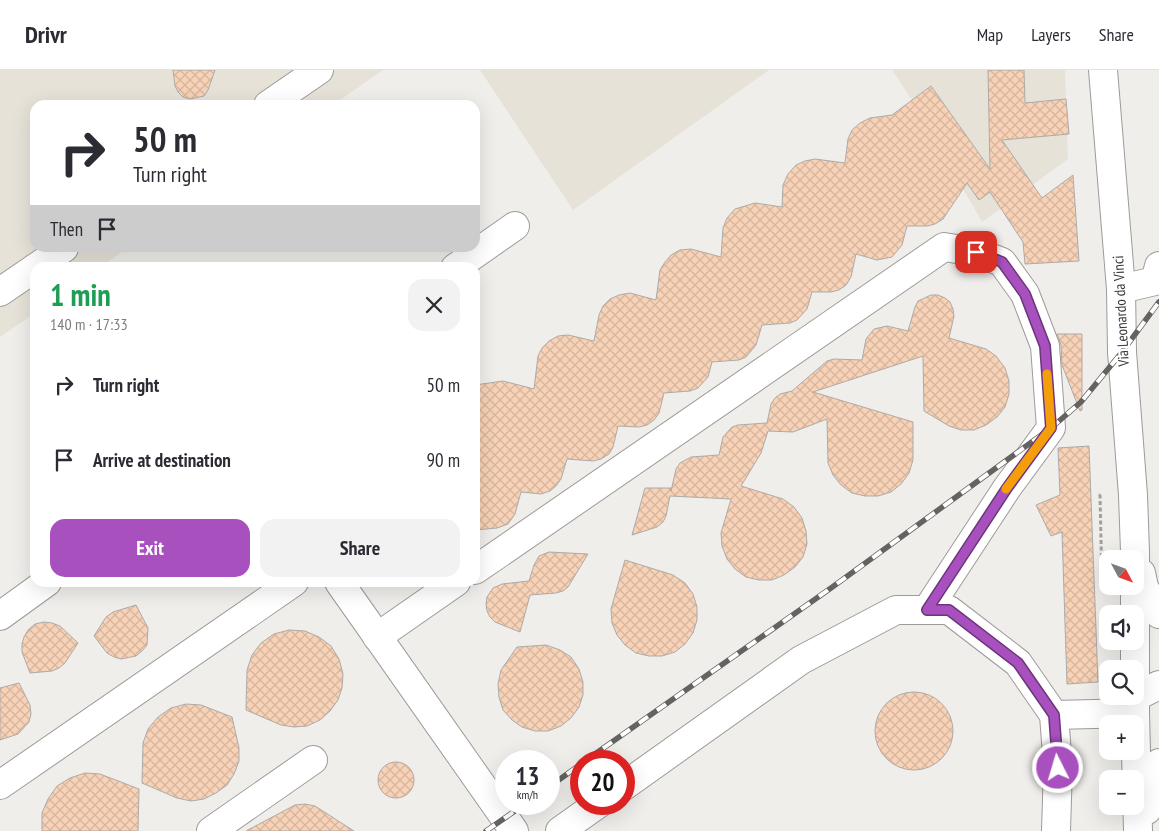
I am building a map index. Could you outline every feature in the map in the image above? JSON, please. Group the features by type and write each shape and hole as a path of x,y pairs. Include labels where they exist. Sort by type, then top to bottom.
{"street":[{"path":"275,100 319,70"},
{"name":"Via Leonardo da Vinci","path":"1103,70 1121,289 1122,352 1133,494 1135,550"},
{"path":"480,250 515,226"},
{"path":"480,567 944,247 976,252 1002,262 1025,294 1045,346 1051,428 1007,488 927,610"},
{"path":"44,262 58,252"},
{"path":"464,262 478,252"},
{"path":"1121,289 1155,281 1159,266"},
{"path":"0,292 30,271"},
{"path":"0,616 40,587"},
{"path":"0,785 287,587"},
{"path":"342,587 514,831"},
{"path":"377,637 449,587"},
{"name":"Via Leonardo da Vinci","path":"1144,587 1159,614"},
{"name":"Via Leonardo da Vinci","path":"1137,595 1141,660"},
{"path":"635,778 801,660 896,610 949,610 1018,663 1054,715 1058,768 1056,831"},
{"path":"1054,715 1106,705"},
{"name":"Via Leonardo da Vinci","path":"1140,831 1143,705"},
{"path":"211,831 313,760"},
{"name":"Via Leonardo da Vinci","path":"1140,831 1159,763"},
{"path":"560,831 583,815"}],"shaded area":[{"path":"0,70 383,70 340,100 30,100 30,252 122,252 107,262 30,262 30,316 0,337"},
{"path":"480,70 769,70 573,210"},
{"path":"892,70 1065,70 1068,159 982,222 912,100"}],"building":[{"path":"173,70 215,70 204,96 190,99 183,97 178,92 175,86"},
{"path":"988,70 1024,70 1025,103 1066,99 1069,134 1002,140 1042,198 1073,175 1079,261 1025,264 1023,242 990,192 979,200 967,183 943,219 927,226 907,226 902,245 892,257 877,260 856,254 851,277 846,285 839,290 831,292 812,292 807,309 797,320 790,323 762,325 756,345 746,357 739,360 712,362 708,377 698,388 690,391 664,393 659,413 654,420 647,425 639,427 618,426 613,447 609,454 593,461 567,459 561,479 550,491 541,494 521,492 515,514 508,524 497,528 480,530 480,384 503,381 534,389 538,356 542,348 549,341 558,336 568,335 594,341 599,315 603,306 610,299 619,295 630,293 656,300 660,270 671,255 680,250 691,249 721,257 723,228 727,218 735,209 755,203 782,207 783,185 788,174 796,165 815,159 845,163 848,139 852,130 870,118 892,115 931,86 990,169"},
{"path":"931,295 945,298 950,302 953,309 954,316 949,338 986,349 996,356 1005,368 1009,381 1009,394 1005,407 997,417 986,425 974,430 961,430 949,426 924,411 923,356 813,392 913,422 913,460 909,473 901,484 891,492 878,496 865,496 852,493 841,485 833,475 828,463 827,419 793,432 768,431 761,453 741,486 783,499 794,507 802,518 807,544 803,557 795,567 784,575 772,580 746,577 735,569 727,559 722,546 721,533 731,499 670,496 663,522 657,527 632,535 645,488 671,488 671,491 676,469 680,463 691,457 719,455 723,437 732,427 767,423 771,404 775,398 780,394 792,391 827,361 834,359 862,360 866,339 874,329 887,326 908,331 918,301"},
{"path":"1057,334 1082,334 1082,410 1080,411 1062,365 1061,345"},
{"path":"1089,446 1098,682 1067,684 1062,532 1051,536 1036,505 1060,495 1058,448"},
{"path":"549,552 588,554 568,587 563,591 530,595 520,632 495,622 487,611 486,604 487,597 493,588 502,584 529,581 539,556"},
{"path":"625,560 673,575 685,583 693,594 697,607 697,620 693,633 685,644 675,652 662,656 636,653 625,645 617,635 612,623 611,609"},
{"path":"136,605 148,628 147,645 136,656 121,659 114,657 107,653 94,636 106,617 113,612"},
{"path":"44,622 60,626 78,643 65,663 59,668 52,671 30,673 22,652 22,644 28,630 35,624"},
{"path":"289,630 305,631 319,637 331,646 339,659 343,674 342,688 338,700 320,720 307,726 281,725 246,710 247,670 252,655 261,643 274,634"},
{"path":"546,645 560,650 571,657 579,669 583,682 583,695 579,707 571,718 561,726 548,731 535,731 522,727 503,710 498,684 501,670 517,647"},
{"path":"19,683 30,705 31,714 29,722 18,734 0,740 0,688"},
{"path":"914,692 929,695 942,703 950,716 953,731 950,746 942,759 929,767 914,770 899,767 886,759 878,746 875,731 878,716 886,703 899,695"},
{"path":"186,704 201,705 232,717 239,748 239,761 227,785 204,799 191,801 177,798 142,783 143,743 148,729 158,717 171,708"},
{"path":"396,762 403,763 409,767 413,773 413,787 409,793 403,797 396,798 389,797 383,793 379,787 378,780 379,773 383,767 389,763"},
{"path":"85,773 100,774 139,789 138,831 42,831 42,813 48,799 57,786 70,778"},
{"path":"295,805 315,806 354,831 246,831"}],"railway":[{"path":"601,750 831,588 1051,428 1081,402 1122,352 1159,302"},
{"path":"560,779 570,772"},
{"path":"486,831 509,815"}],"slow traffic":[{"path":"1006,489 1051,428 1047,374"}],"route":[{"path":"976,252 1002,262 1025,294 1045,346 1051,428 1007,488 927,610 949,610 1018,663 1054,715 1058,768"}]}
